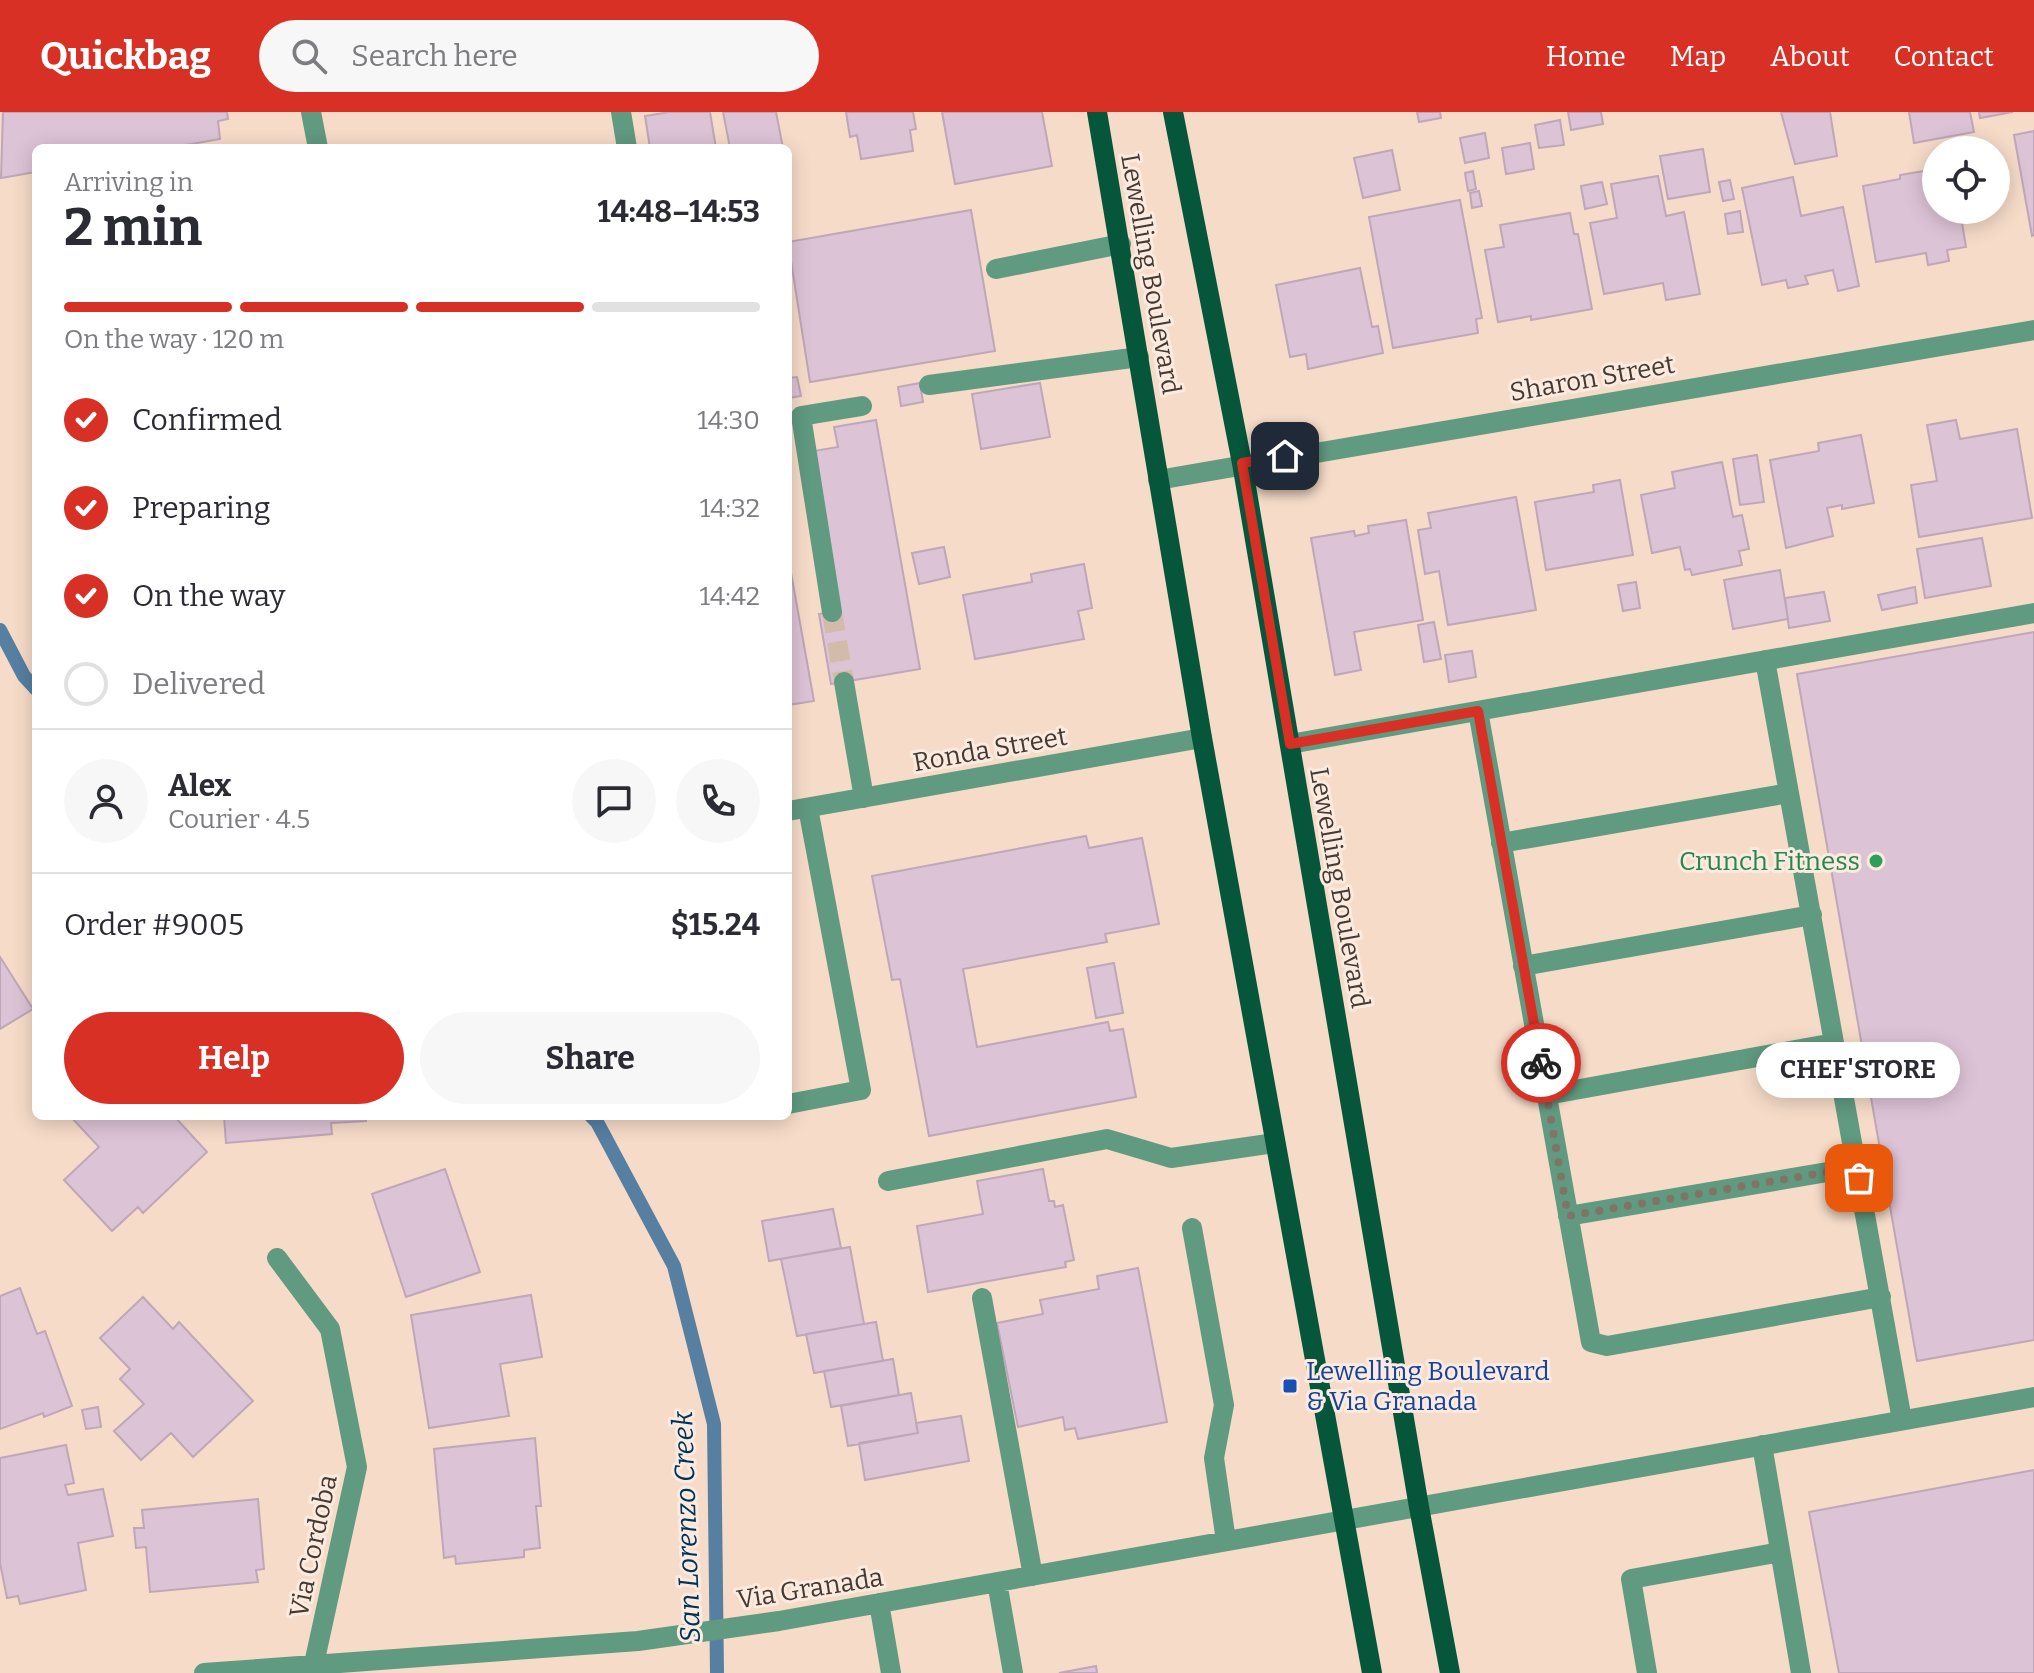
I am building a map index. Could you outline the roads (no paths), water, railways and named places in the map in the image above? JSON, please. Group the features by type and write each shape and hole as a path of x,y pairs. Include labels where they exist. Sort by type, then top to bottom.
{"main road":[{"name":"Lewelling Boulevard","path":"1097,112 1202,738 1372,1673"},
{"name":"Lewelling Boulevard","path":"1173,112 1242,463 1419,1507 1450,1673"}],"street":[{"path":"311,112 317,144"},
{"path":"621,112 626,144"},
{"path":"996,269 1121,244"},
{"name":"Sharon Street","path":"1158,480 1242,463 2034,330"},
{"path":"929,385 1139,357"},
{"path":"832,612 801,416 862,406"},
{"path":"1290,744 2034,613"},
{"path":"1765,660 1902,1420"},
{"path":"844,682 864,798"},
{"path":"1478,711 1591,1342 1607,1346 1881,1297"},
{"name":"Ronda Street","path":"798,810 1202,738"},
{"path":"1501,843 1789,793"},
{"path":"792,1103 861,1090 798,810"},
{"path":"1523,966 1812,915"},
{"path":"1547,1095 1834,1043"},
{"path":"888,1181 1107,1139 1171,1158 1275,1143"},
{"path":"1568,1216 1857,1167"},
{"path":"1192,1228 1224,1405 1214,1458 1226,1541"},
{"name":"Via Cordoba","path":"277,1258 330,1329 357,1467 313,1669"},
{"path":"982,1298 1033,1576"},
{"name":"Via Granada","path":"204,1673 313,1669 638,1641 779,1621 2034,1397"},
{"path":"1762,1445 1801,1673"},
{"path":"1647,1673 1631,1579 1780,1552"},
{"path":"997,1582 1013,1673"},
{"path":"879,1603 891,1673"}],"waterway":[{"name":"San Lorenzo Creek","path":"0,630 24,676 32,685"},
{"name":"San Lorenzo Creek","path":"595,1120 674,1266 714,1424 717,1673"}],"tunnel":[{"path":"832,612 844,682"}],"place":[{"name":"Crunch Fitness","path":"1876,861"},
{"name":"CHEF'STORE","path":"1859,1178"},
{"name":"Lewelling Boulevard & Via Granada","path":"1290,1386"}]}
